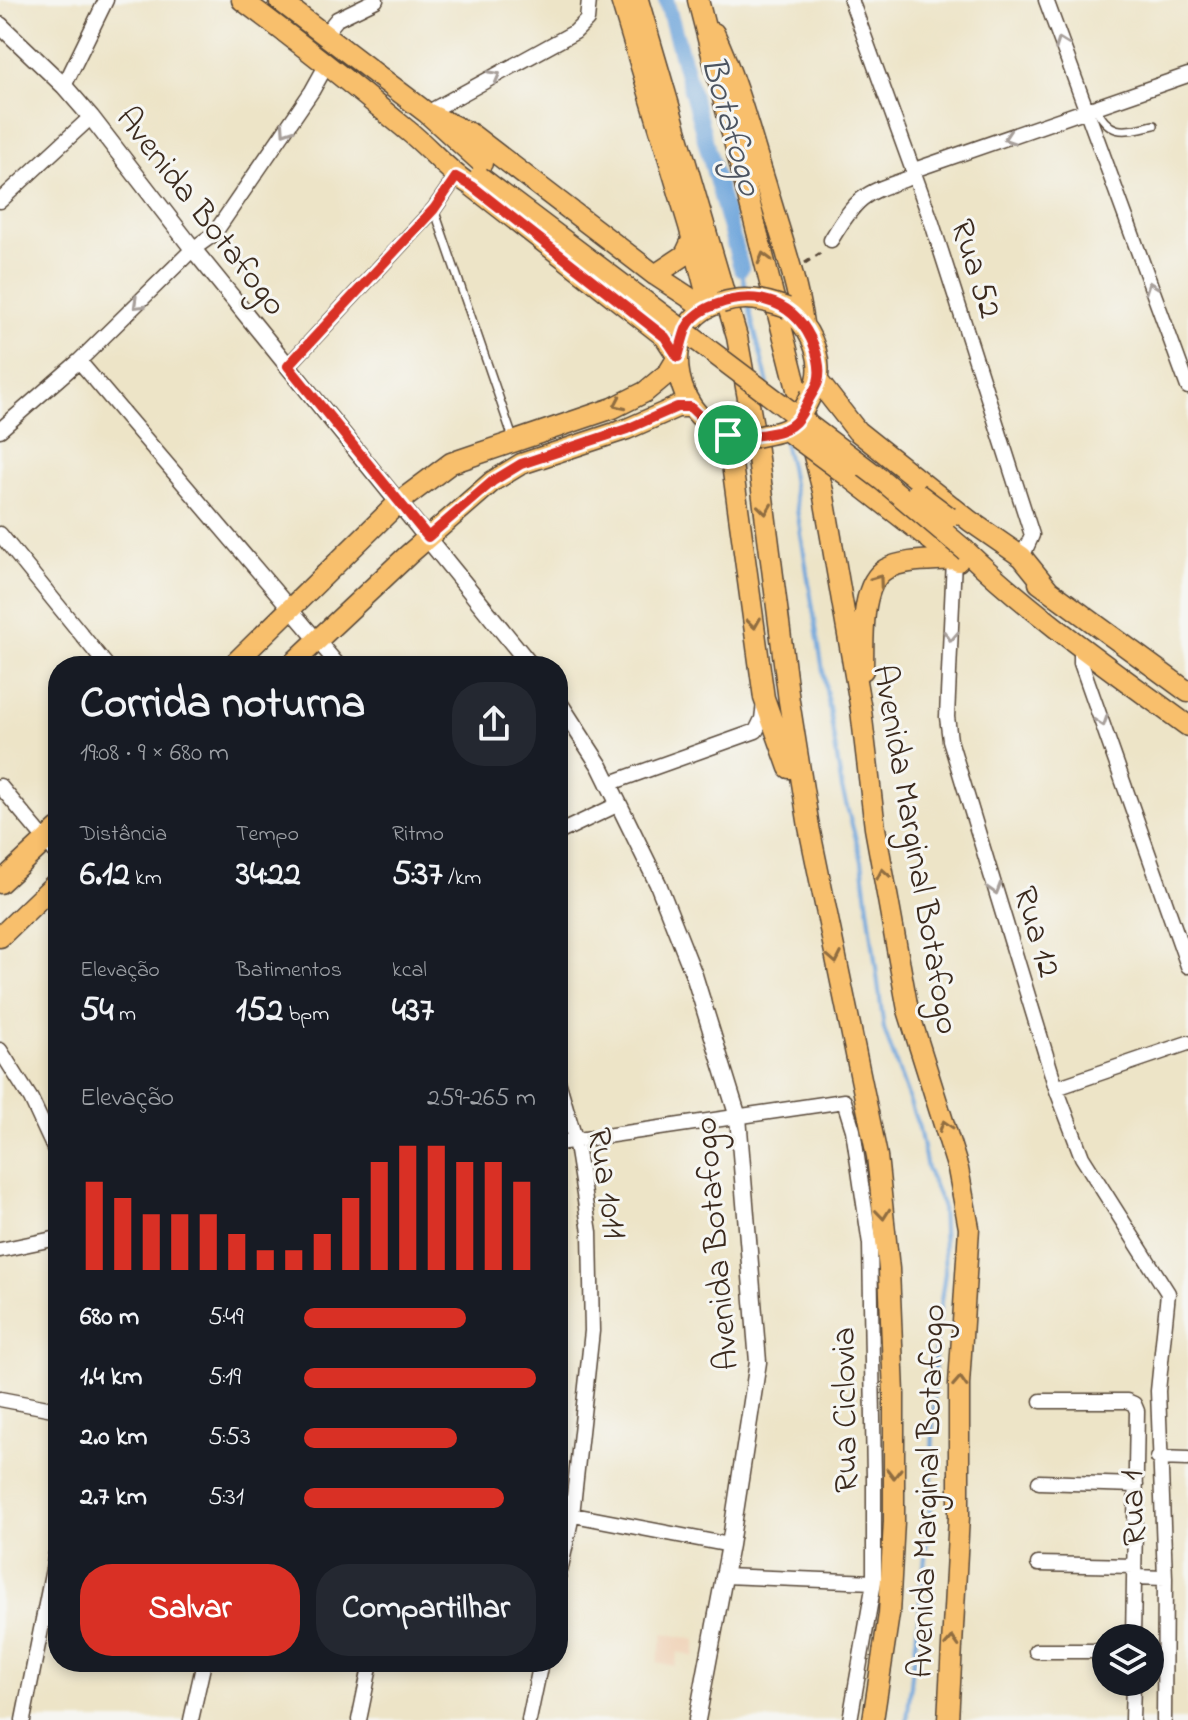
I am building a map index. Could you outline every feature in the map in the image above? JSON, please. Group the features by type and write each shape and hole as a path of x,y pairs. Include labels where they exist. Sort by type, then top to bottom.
{"main road":[{"path":"242,0 422,141 456,177 472,186 665,337 678,357 681,384 690,407 709,426 728,435 751,438 786,430 798,422 815,388 816,350 803,323 798,293 726,58 699,0"},
{"path":"279,0 427,113 481,170 883,481 960,555"},
{"path":"621,0 705,288 713,306"},
{"name":"Avenida Marginal Botafogo","path":"638,0 737,337 756,443 789,701 809,827 877,1156 889,1269 894,1394 894,1521 889,1614 873,1720"},
{"name":"Avenida Marginal Botafogo","path":"699,0 823,491 861,710 875,828 908,1010 958,1169 969,1228 959,1384 959,1516 948,1720"},
{"path":"427,113 471,134 655,275 713,306"},
{"path":"422,141 481,170 949,517 994,554 1048,589 1188,692"},
{"path":"655,275 685,255 692,240"},
{"path":"243,656 399,502 451,463 613,408 645,392 669,372 678,357 688,325 713,306 736,298 761,299 787,308 803,323"},
{"path":"815,388 857,431 970,521 1022,557 1048,589"},
{"path":"301,656 493,481 521,464 627,429 677,407 690,407"},
{"path":"786,430 991,575 1188,726"},
{"path":"728,435 764,698 809,827"},
{"path":"861,710 866,603 874,580 885,569 960,555"},
{"path":"0,883 48,847"},
{"path":"0,937 48,891"}],"street":[{"path":"64,86 106,0"},
{"path":"324,35 337,19 376,0"},
{"name":"Rua 52","path":"851,0 915,173 1032,535 1022,557"},
{"path":"1046,0 1091,109 1188,387"},
{"path":"427,113 575,32 587,20 590,2"},
{"name":"Avenida Botafogo","path":"0,25 64,86 91,117 193,249 523,656"},
{"path":"0,430 79,361 193,249 214,234 312,91 327,64"},
{"path":"831,240 859,199 869,193 915,173 1188,75"},
{"path":"0,201 91,117"},
{"path":"288,366 434,209 456,177"},
{"path":"79,361 331,656"},
{"path":"0,534 99,656"},
{"name":"Rua 12","path":"960,555 947,717 950,740 1056,1088 1082,1157 1168,1293"},
{"path":"1081,647 1081,663 1188,966"},
{"path":"608,784 756,731 762,719 764,698"},
{"name":"Avenida Botafogo","path":"568,716 600,766 658,884 694,975 738,1117 758,1362 730,1545 697,1720"},
{"path":"0,786 48,836"},
{"path":"568,828 619,804"},
{"path":"1056,1088 1188,1043"},
{"path":"0,1050 31,1099 48,1136"},
{"name":"Rua Ciclovia","path":"738,1117 844,1101 853,1130 870,1244 874,1582 850,1720"},
{"name":"Rua 1011","path":"568,1115 575,1139 590,1232 592,1331 568,1493"},
{"path":"568,1141 738,1117"},
{"path":"0,1250 48,1240"},
{"name":"Rua 1","path":"1164,1720 1165,1578 1158,1458 1158,1391 1168,1293"},
{"path":"0,1399 48,1408"},
{"path":"1041,1401 1127,1401 1134,1404 1137,1411 1133,1624"},
{"path":"1158,1458 1188,1459"},
{"path":"1039,1482 1136,1485"},
{"path":"568,1514 730,1545"},
{"path":"1038,1564 1134,1571 1165,1578"},
{"path":"724,1576 874,1582"},
{"path":"23,1720 48,1594"},
{"path":"1036,1651 1092,1651"},
{"path":"191,1720 202,1672"},
{"path":"359,1720 369,1672"},
{"path":"529,1720 539,1672"},
{"path":"1132,1720 1133,1696"}],"lane":[{"path":"1091,109 1103,122 1120,132 1154,125"},
{"path":"434,209 515,442"}],"path":[{"path":"805,263 822,253 831,240"}],"shaded area":[{"path":"664,1633 696,1640 694,1657 678,1652 675,1666 657,1662"}],"waterway":[{"name":"Botafogo","path":"666,0 741,268"},
{"path":"741,268 746,291"},
{"path":"748,304 768,384"},
{"path":"782,435 790,466 842,789 862,861 884,1029 919,1128 927,1168 942,1205 945,1273 935,1342 931,1503 907,1720"}],"route":[{"path":"456,177 472,186 665,337 678,357 688,325 705,308 736,298 761,299 787,308 803,323 816,350 819,371 818,381 798,422 786,430 751,438 728,435 709,426 690,407 677,407 627,429 521,464 493,481 428,537 288,366 434,209 456,177"}]}
